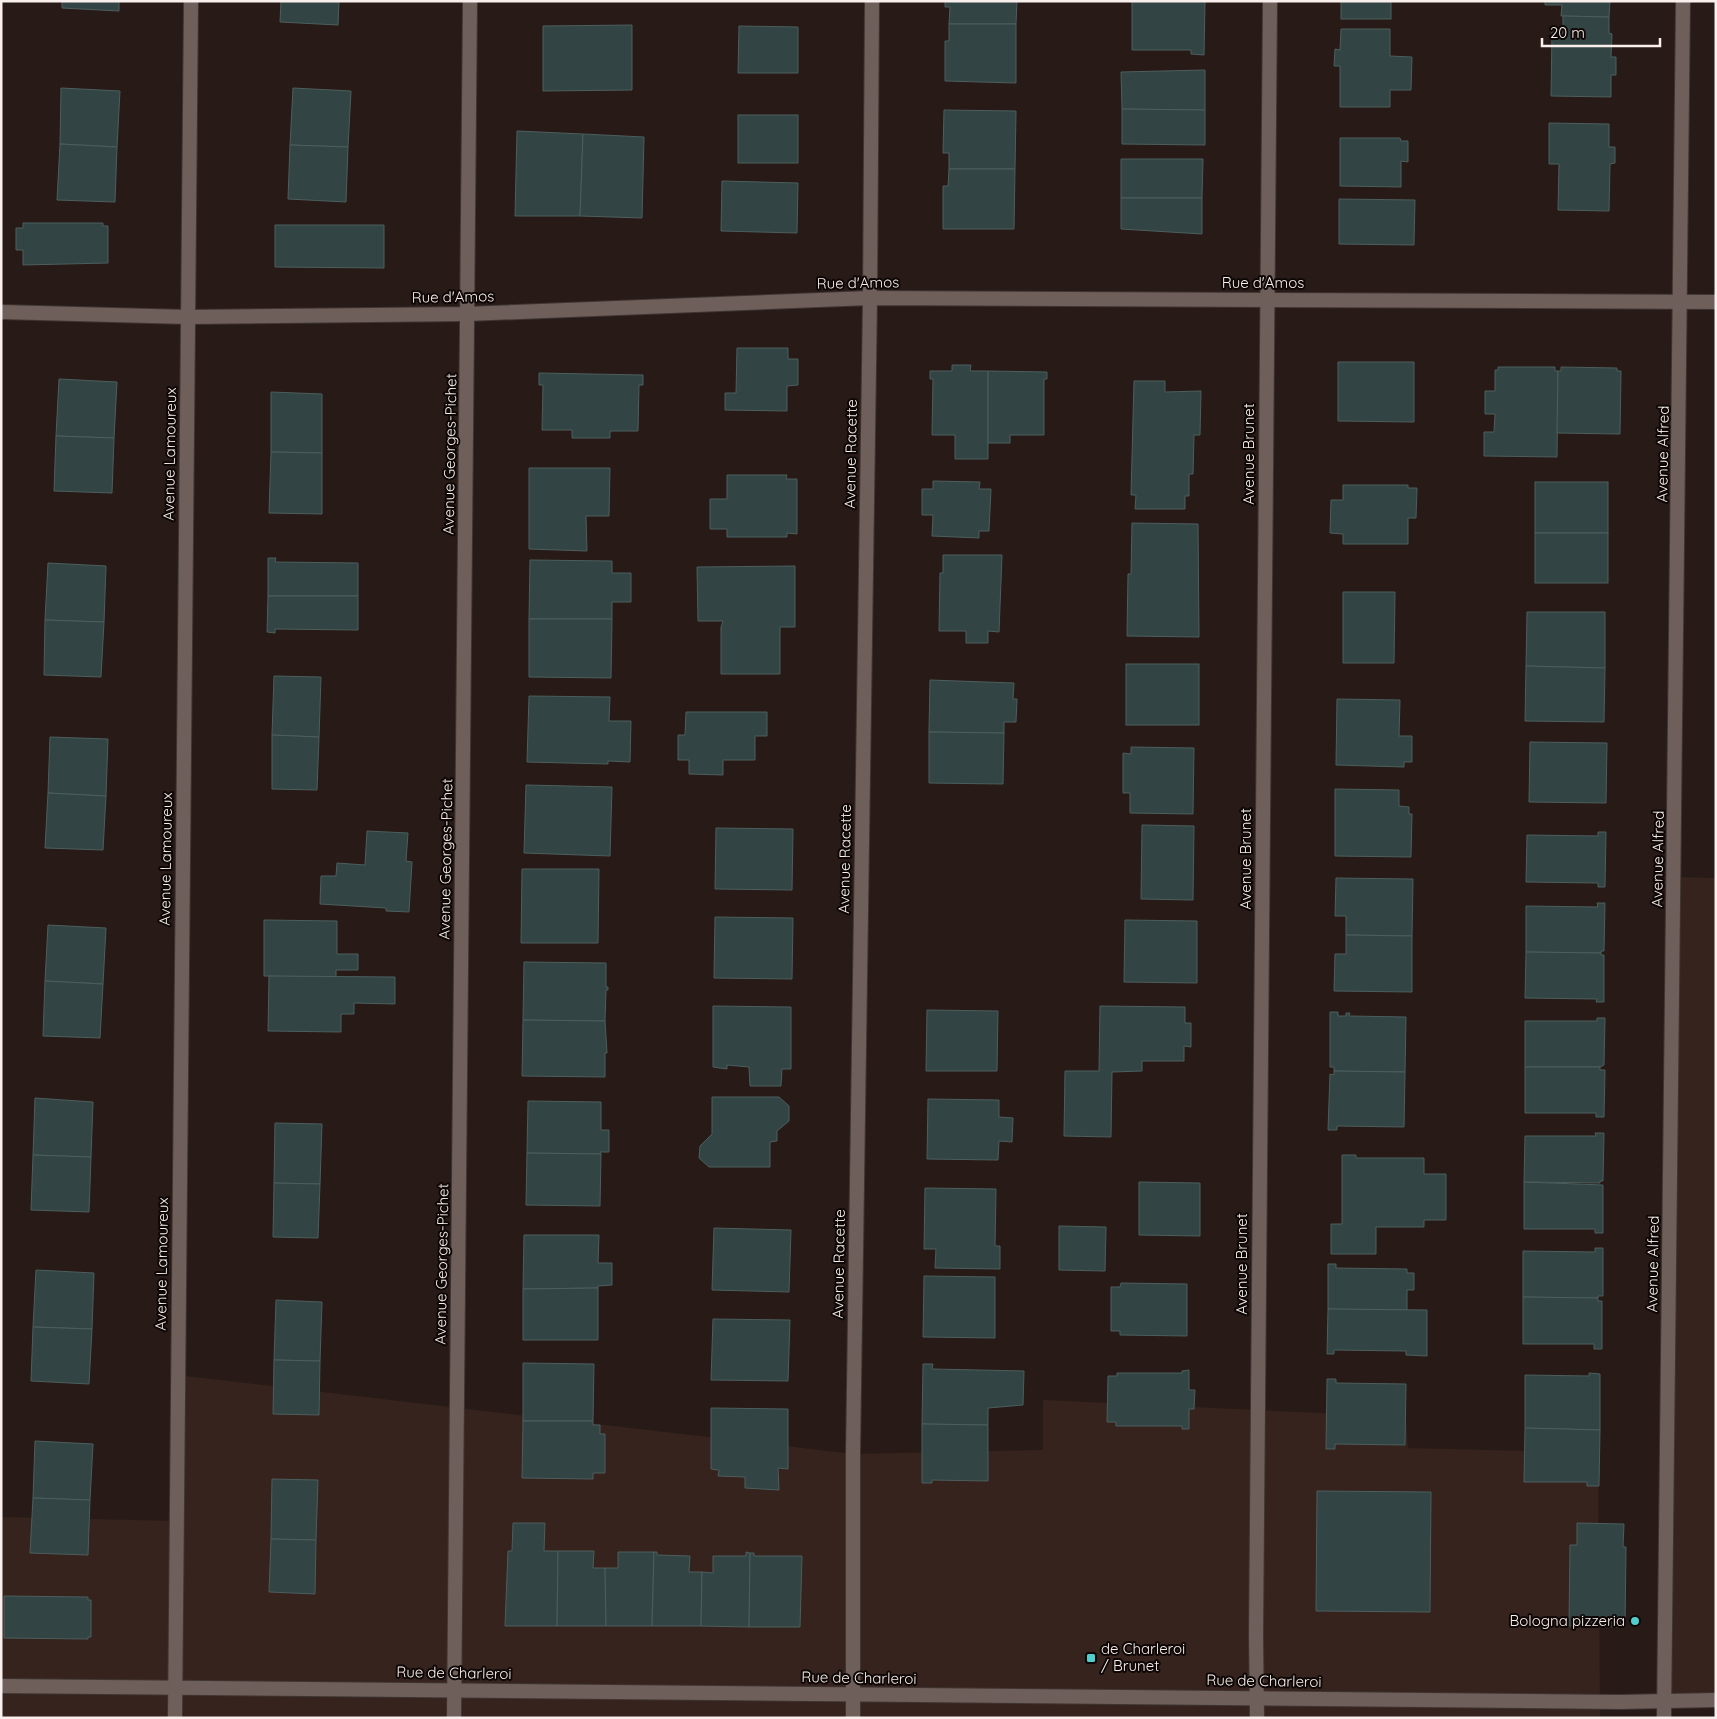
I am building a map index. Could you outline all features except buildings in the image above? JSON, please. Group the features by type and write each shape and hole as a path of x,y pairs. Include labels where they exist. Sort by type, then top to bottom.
{"street":[{"name":"Avenue Lamoureux","path":"175,1718 191,1"},
{"name":"Avenue Georges-Pichet","path":"454,1718 470,1"},
{"name":"Avenue Racette","path":"853,1718 853,1454 870,298 872,1"},
{"name":"Avenue Brunet","path":"1257,1718 1256,1616 1270,1"},
{"name":"Avenue Alfred","path":"1664,1718 1683,1"},
{"name":"Rue d'Amos","path":"1,312 188,316 467,314 870,298 1716,302"},
{"name":"Rue de Charleroi","path":"1,1686 175,1689 455,1689 853,1694 1716,1700"}],"shaded area":[{"path":"1674,877 1716,878 1716,1700 1664,1701"},
{"path":"177,1375 853,1454 1043,1450 1043,1400 1406,1417 1408,1448 1598,1453 1600,1718 1,1718 1,1517 177,1521"}],"place":[{"name":"Bologna pizzeria","path":"1635,1621"},
{"name":"de Charleroi / Brunet","path":"1091,1658"}]}
